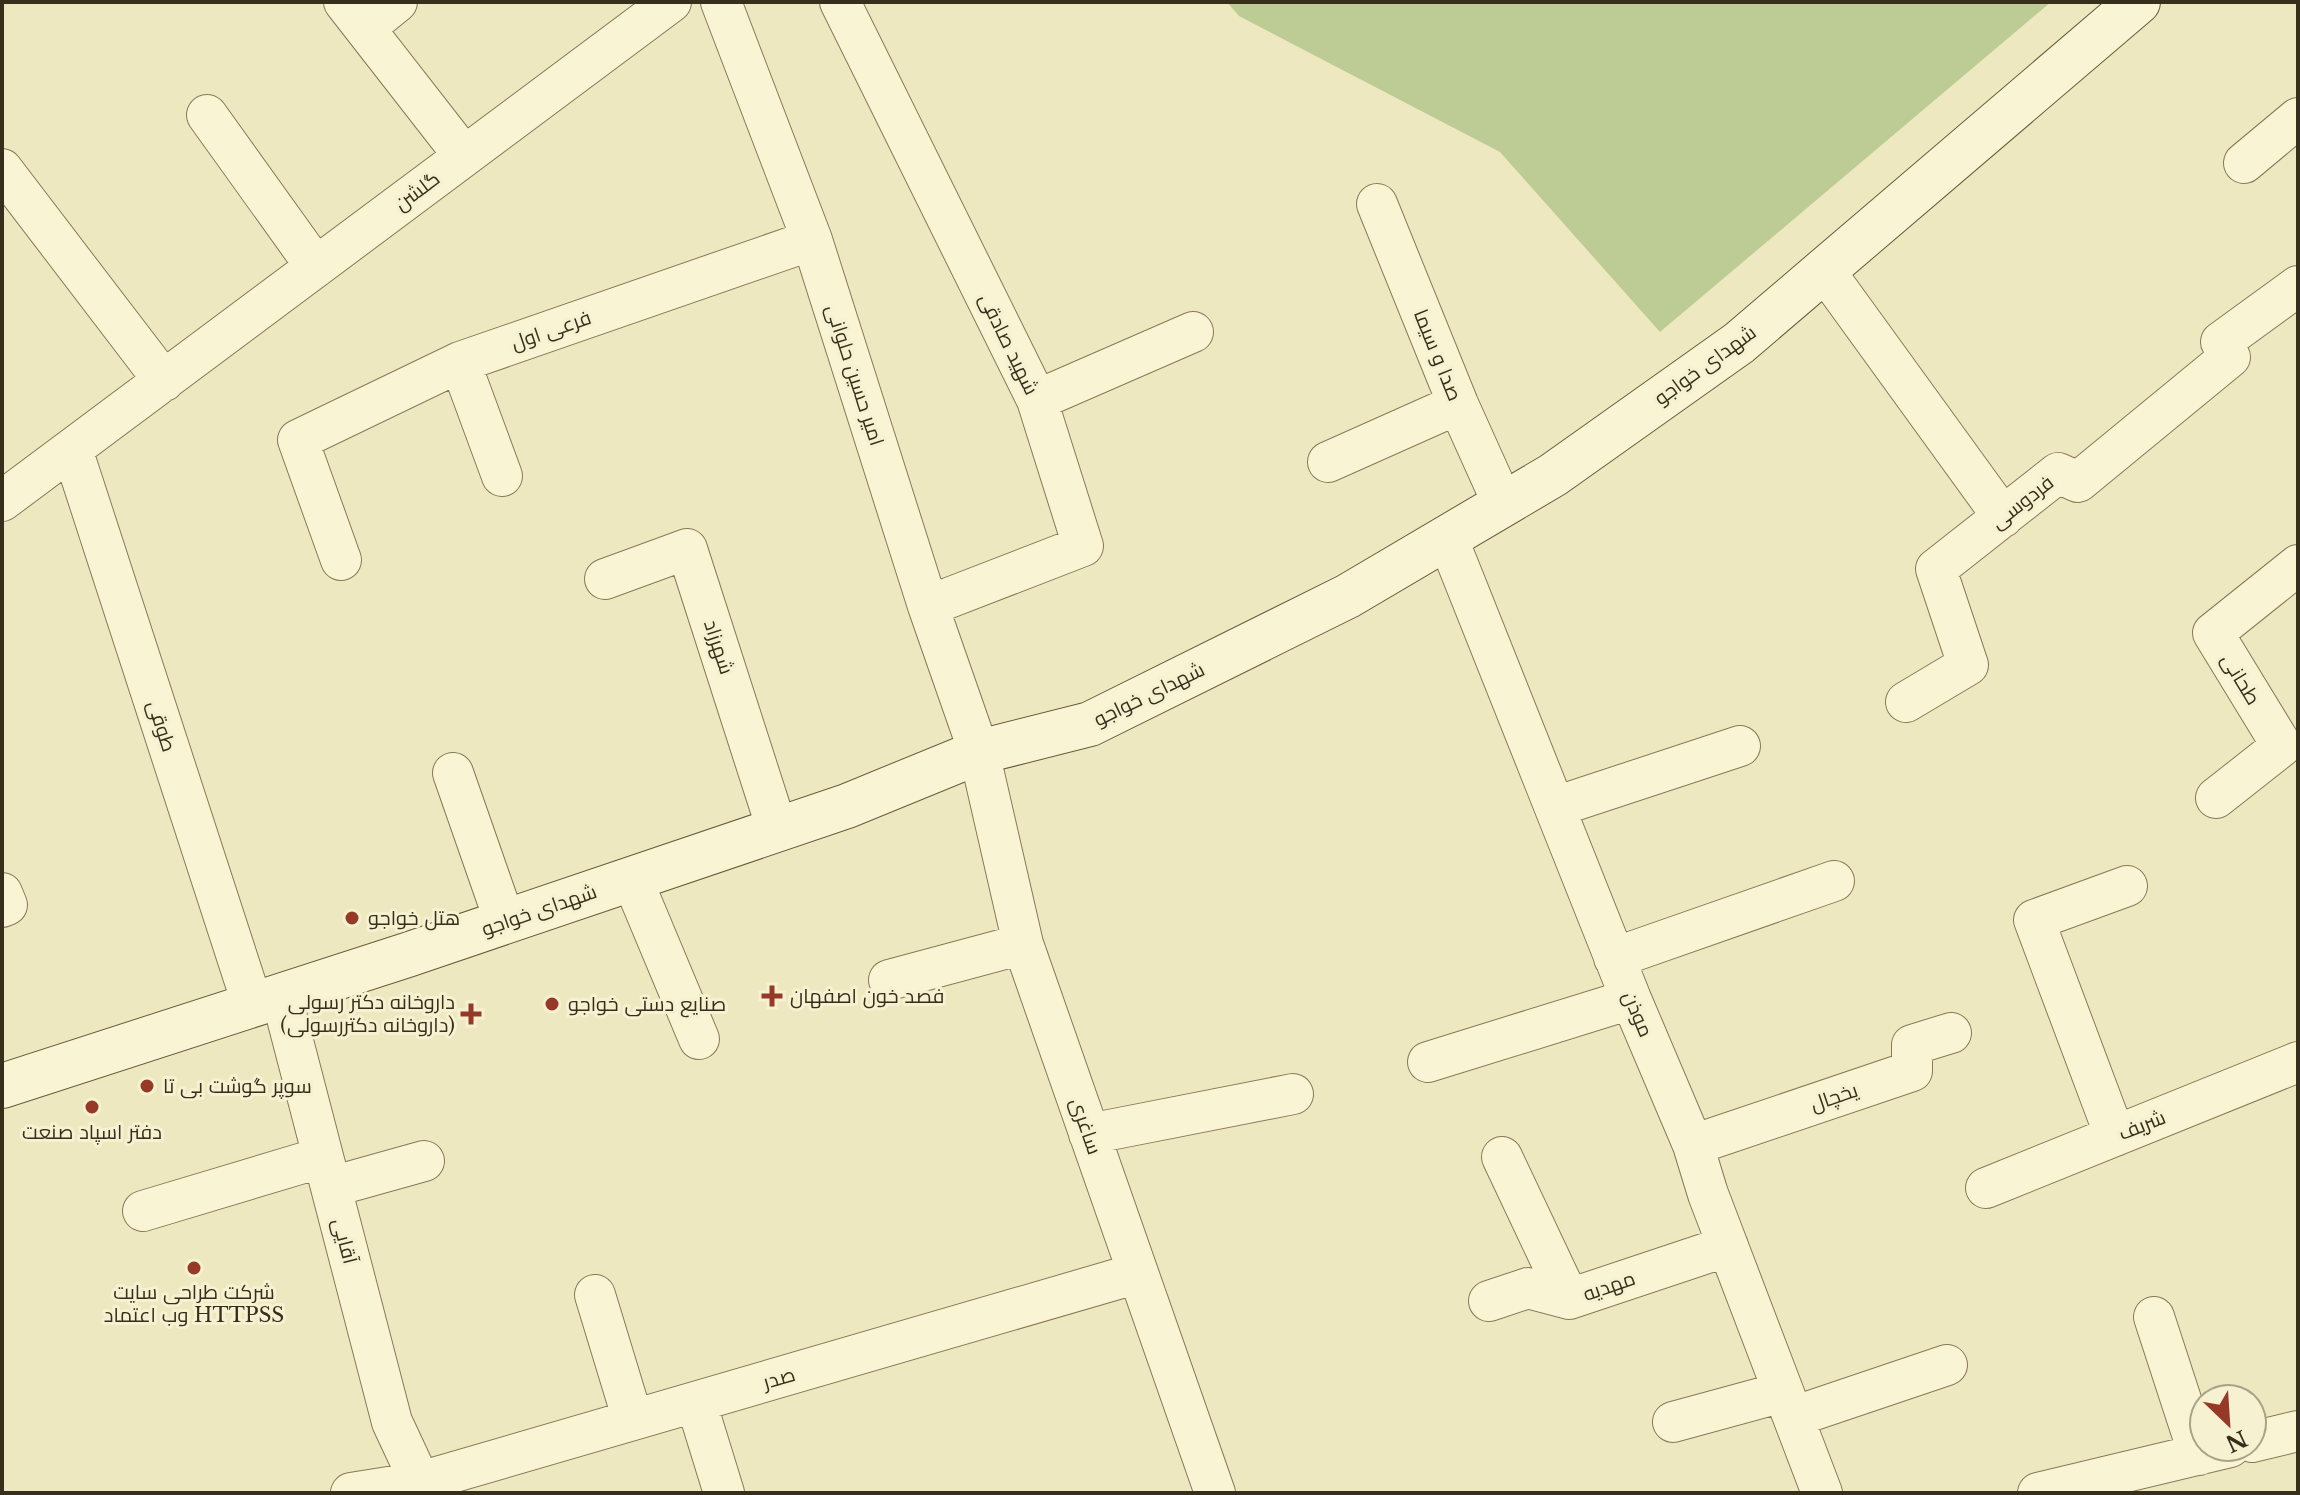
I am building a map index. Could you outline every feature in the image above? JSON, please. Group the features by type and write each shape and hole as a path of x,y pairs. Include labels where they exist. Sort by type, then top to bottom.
{"main road":[{"name":"شهدای خواجو","path":"2,1086 505,922 847,806 979,752 1090,724 1348,596 1553,475 1739,343 2138,2"}],"street":[{"path":"397,2 355,15 464,156"},
{"name":"گلشن","path":"2,501 671,2"},
{"name":"امیر حسین حلوانی","path":"721,2 812,240 928,606 979,752"},
{"name":"شهید صادقی","path":"840,2 1037,400 1083,546 928,606"},
{"path":"207,115 316,267"},
{"path":"2244,163 2298,118"},
{"path":"2,137 10,152 2,158"},
{"path":"2,169 164,381"},
{"name":"صدا و سیما","path":"1377,204 1458,404 1503,504"},
{"name":"فرعی اول","path":"341,560 298,440 460,362 812,240"},
{"path":"1824,270 2003,517"},
{"name":"فردوسی","path":"1906,702 1968,665 1936,569 2058,473 2078,482 2230,357 2221,342 2298,286"},
{"path":"1037,400 1193,332"},
{"path":"460,362 502,476"},
{"path":"1328,462 1458,404"},
{"name":"طوقی","path":"72,449 266,999"},
{"name":"موذن","path":"1447,537 1614,958 1693,1145 1822,1493"},
{"name":"شهرزاد","path":"605,579 687,549 777,829"},
{"name":"طحانی","path":"2216,798 2282,746 2213,633 2298,565"},
{"path":"1555,807 1740,746"},
{"name":"ساغری","path":"979,752 1023,944 1215,1493"},
{"path":"453,773 505,922"},
{"path":"632,879 699,1039"},
{"path":"1614,958 1834,881"},
{"path":"2115,1136 2034,920 2127,886"},
{"path":"2,893 7,905 2,907"},
{"path":"889,980 1023,944"},
{"name":"آقایی","path":"266,999 327,1172 392,1422 420,1482"},
{"path":"1428,1062 1631,999"},
{"name":"یخچال","path":"1693,1145 1912,1071 1912,1045 1951,1033"},
{"name":"شریف","path":"1986,1188 2298,1062"},
{"path":"1089,1134 1293,1094"},
{"path":"1502,1157 1569,1299"},
{"path":"143,1211 327,1172 424,1161"},
{"name":"مهدیه","path":"1489,1301 1528,1288 1569,1299 1728,1246"},
{"name":"صدر","path":"351,1493 420,1482 1138,1273"},
{"path":"595,1295 633,1420"},
{"path":"2154,1317 2188,1392"},
{"path":"1673,1422 1788,1404 1947,1365"},
{"path":"696,1402 724,1493"},
{"path":"2268,1438 2298,1431"},
{"path":"2038,1493 2188,1457"}],"green space":[{"path":"1227,2 2051,2 1660,332 1500,152 1239,16"}],"place":[{"name":"هتل خواجو","path":"352,918"},
{"name":"فصد خون اصفهان","path":"772,996"},
{"name":"صنایع دستی خواجو","path":"552,1004"},
{"name":"داروخانه دکتر رسولی (داروخانه دکتررسولی)","path":"471,1014"},
{"name":"سوپر گوشت بی تا","path":"147,1086"},
{"name":"دفتر اسپاد صنعت","path":"92,1107"},
{"name":"شرکت طراحی سایت وب اعتماد HTTPSS","path":"194,1268"}]}
